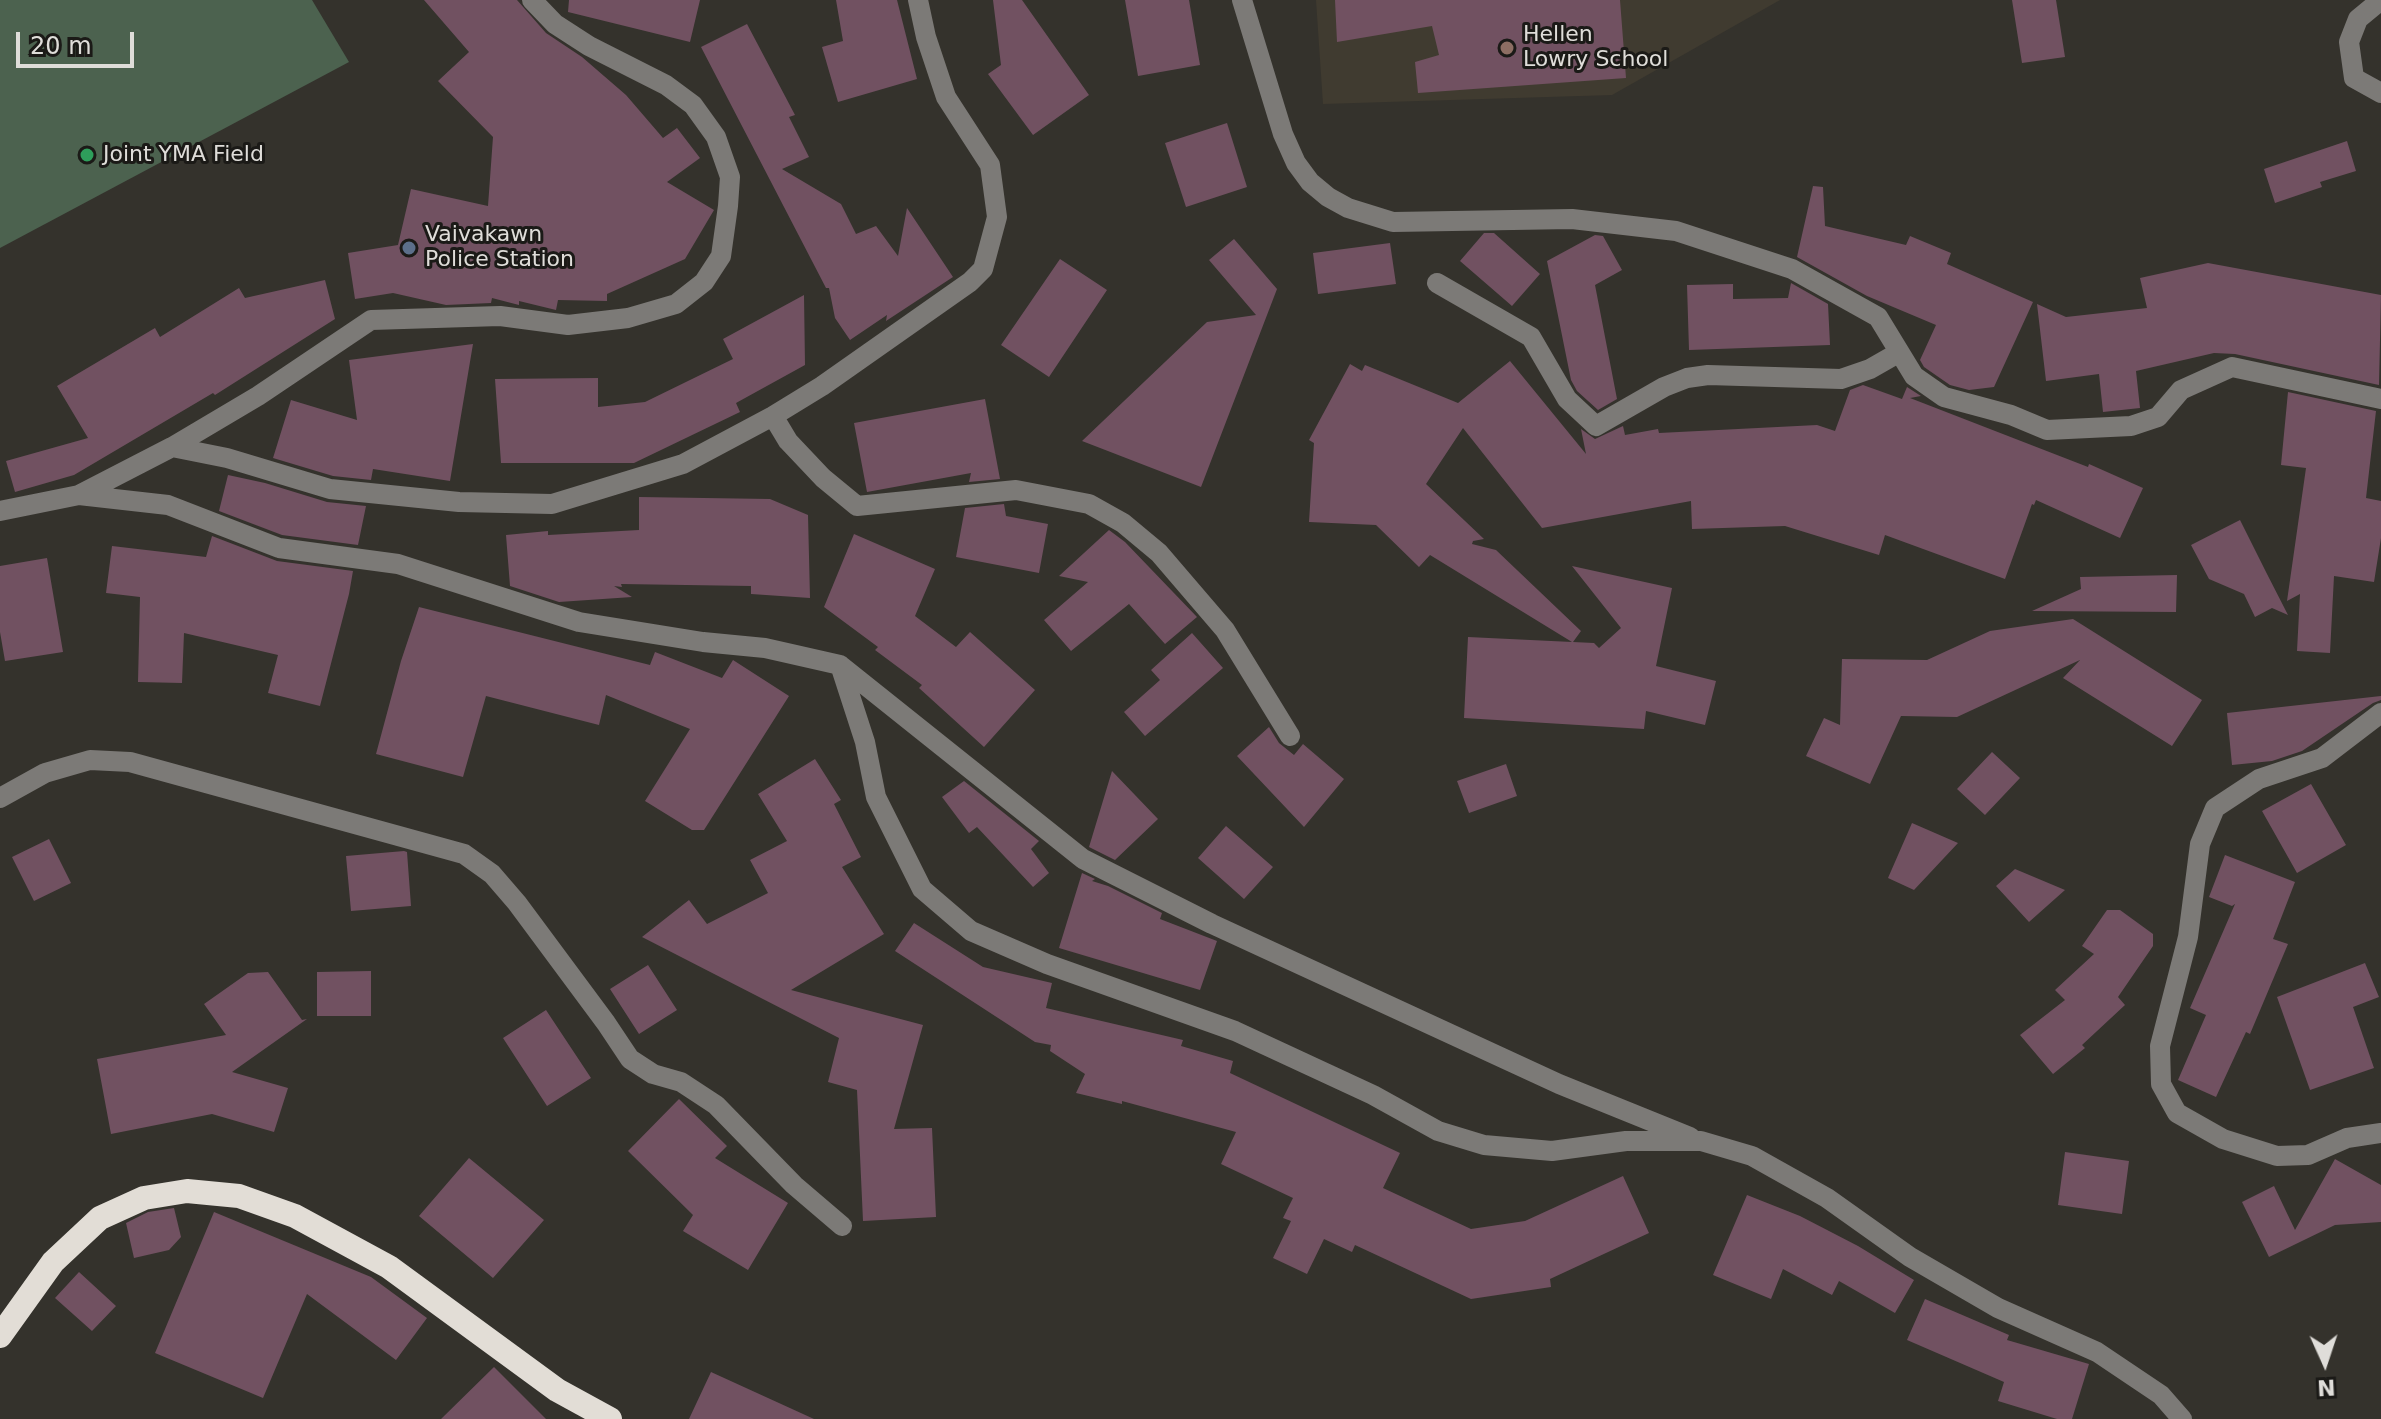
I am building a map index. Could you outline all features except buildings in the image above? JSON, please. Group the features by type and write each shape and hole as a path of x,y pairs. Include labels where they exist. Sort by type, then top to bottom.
{"highway":[{"path":"0,1336 53,1262 100,1218 144,1198 187,1191 239,1196 295,1216 389,1267 557,1390 610,1419"}],"street":[{"path":"0,511 79,495 172,447 258,396 371,320 500,316 568,325 628,318 676,304 704,282 721,256 726,233 730,177 716,137 693,105 666,85 589,46 555,24 532,0"},
{"path":"172,447 227,458 330,489 459,502 552,504 683,464 773,416 822,386 970,282 983,269 997,217 990,165 946,97 926,37 918,0"},
{"path":"1242,0 1283,134 1296,163 1310,182 1348,208 1393,222 1572,219 1676,231 1792,269 1878,317 1914,376 1944,397 2011,415 2047,430 2131,426 2158,417 2181,390 2232,367 2381,399"},
{"path":"2381,0 2358,19 2349,42 2354,78 2381,93"},
{"path":"1437,283 1531,337 1567,399 1596,426 1664,387 1687,378 1708,375 1841,379 1870,369 1898,353"},
{"path":"773,416 788,441 823,478 857,506 1016,490 1089,504 1123,523 1159,553 1217,620 1290,736"},
{"path":"79,495 168,505 279,548 398,564 579,622 703,642 765,648 840,665 1083,859 1212,924 1559,1084 1701,1141 1752,1156 1827,1198 1910,1257 1998,1308 2097,1352 2161,1395 2182,1419"},
{"path":"840,665 865,742 876,797 922,889 971,931 1047,964 1235,1031 1373,1095 1438,1131 1484,1145 1552,1151 1626,1141 1701,1141"},
{"path":"2381,713 2322,758 2259,779 2215,808 2200,844 2188,937 2160,1046 2161,1084 2177,1113 2223,1139 2277,1156 2308,1155 2347,1138 2381,1133"},
{"path":"0,798 45,773 90,760 130,762 464,854 492,874 517,903 630,1059 653,1074 681,1082 708,1099 794,1185 842,1226"}],"shaded area":[{"name":"Hellen Lowry School","path":"1316,0 1780,0 1612,95 1323,104"}],"green space":[{"name":"Joint YMA Field","path":"0,0 312,0 349,62 0,248"}],"place":[{"name":"Hellen Lowry School","path":"1507,48"},
{"name":"Joint YMA Field","path":"87,155"},
{"name":"Vaivakawn Police Station","path":"409,248"}]}
